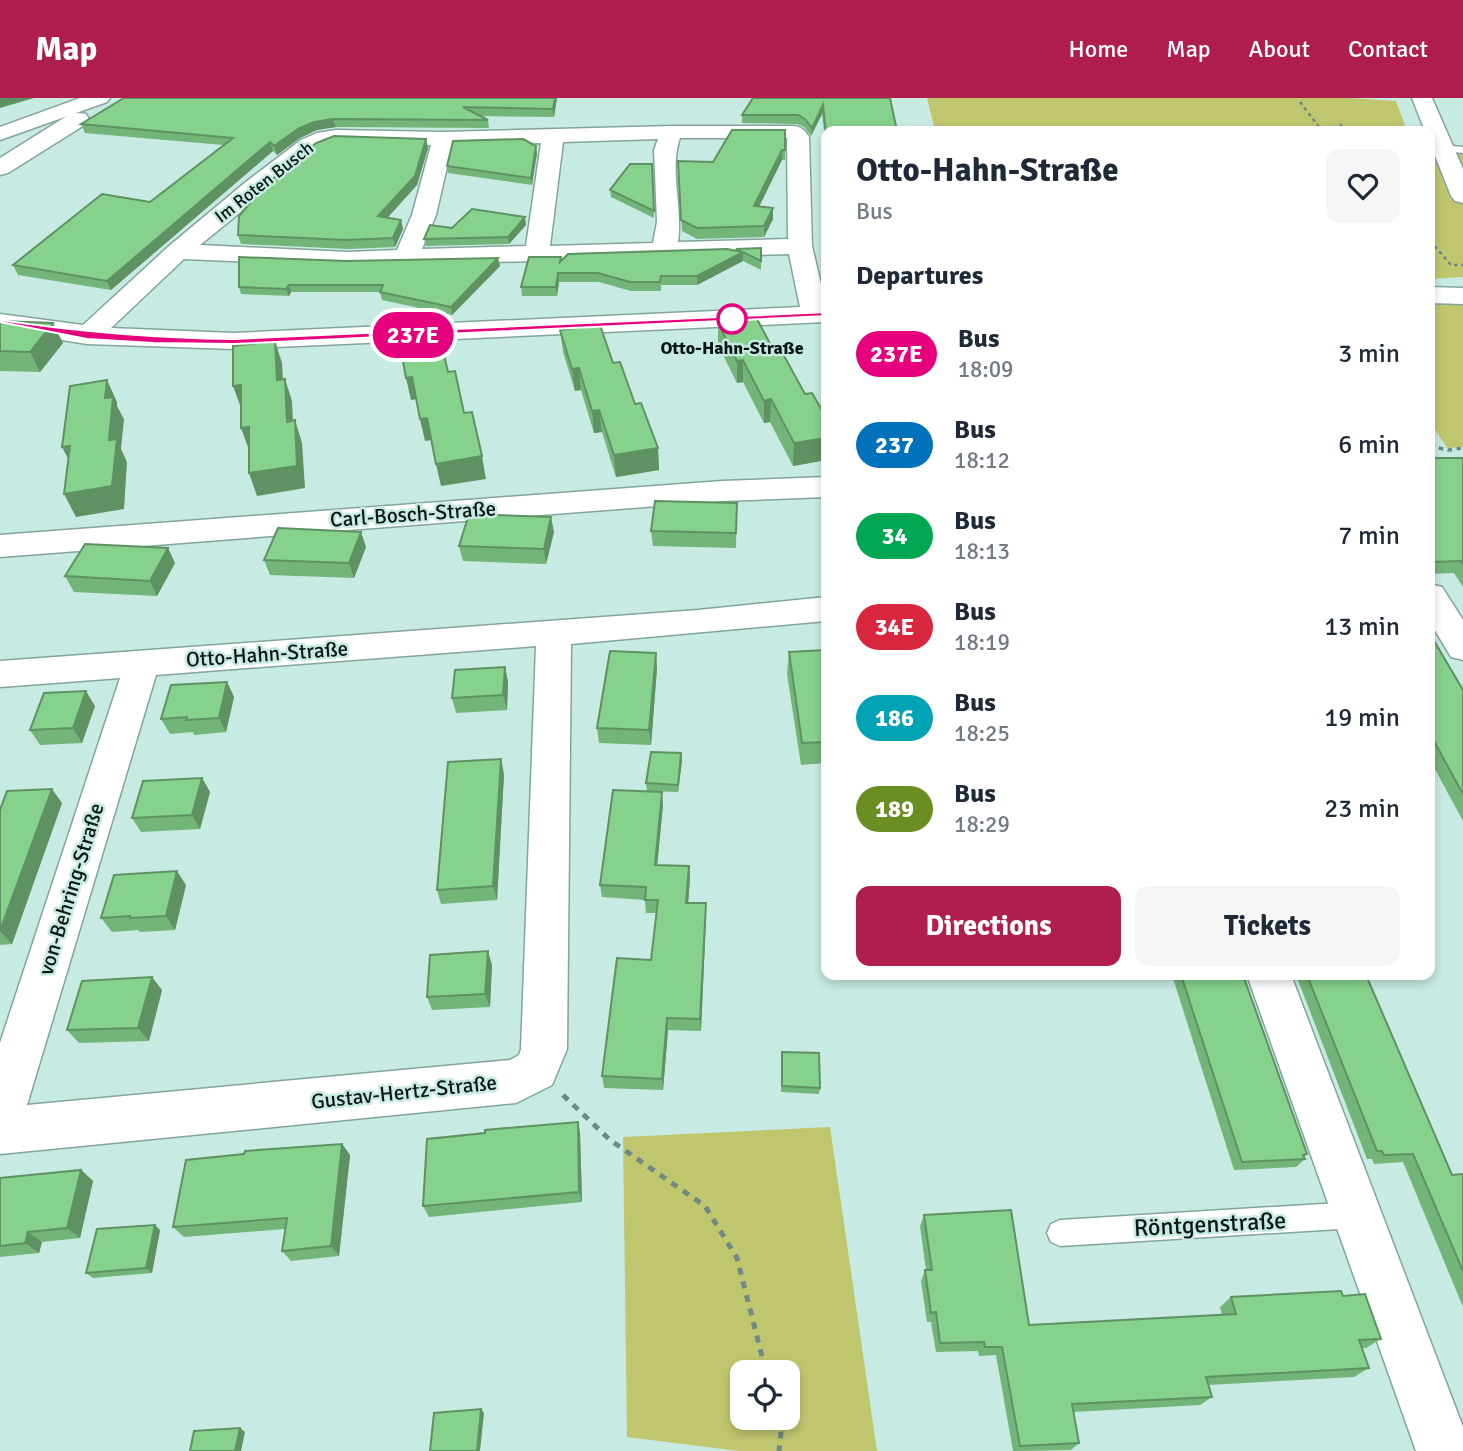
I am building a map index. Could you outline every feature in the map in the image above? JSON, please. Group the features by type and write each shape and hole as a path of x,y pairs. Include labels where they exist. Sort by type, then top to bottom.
{"street":[{"path":"0,134 100,98"},
{"path":"1422,98 1452,149 1463,196"},
{"path":"0,168 78,119"},
{"path":"664,249 669,222 665,150 672,132"},
{"name":"Im Roten Busch","path":"87,336 178,251 255,186 317,141 349,136 443,139 672,132 794,132 798,137 800,247 820,314"},
{"path":"537,252 544,219 553,136"},
{"path":"406,257 424,215 443,139"},
{"name":"Im Roten Busch","path":"178,251 292,258 800,247"},
{"path":"1435,295 1463,296"},
{"path":"0,322 87,336 153,341 321,339 820,314"},
{"name":"Carl-Bosch-Straße","path":"0,546 708,492 821,487"},
{"path":"1435,603 1463,648"},
{"name":"Otto-Hahn-Straße","path":"0,674 554,633 821,609"},
{"path":"536,1070 544,1049 554,633"},
{"name":"von-Behring-Straße","path":"0,1115 142,664"},
{"path":"1271,980 1444,1451"},
{"name":"Gustav-Hertz-Straße","path":"0,1131 516,1081 536,1070"}],"lane":[{"name":"Röntgenstraße","path":"1060,1233 1359,1215"}],"path":[{"path":"1300,102 1318,126"},
{"path":"1435,247 1451,265 1463,265"},
{"path":"1435,447 1448,450 1463,448"},
{"path":"536,1070 610,1140 705,1206 737,1258 763,1360"},
{"path":"779,1451 780,1430"}],"green space":[{"path":"927,98 1350,98 1396,101 1405,126 934,126"},
{"path":"1435,147 1463,148 1463,277 1435,279"},
{"path":"1463,300 1463,447 1447,448 1435,430 1435,301"},
{"path":"830,1127 877,1451 739,1451 627,1437 623,1137"}],"building":[{"path":"124,98 555,98 553,109 463,107 488,120 333,119 314,122 298,129 274,146 270,142 107,281 13,265 102,194 150,202 233,138 81,124"},
{"path":"753,98 890,98 896,126 825,126 823,105 812,128 798,115 742,115"},
{"path":"732,130 785,130 785,150 782,150 754,206 773,208 764,226 697,228 681,220 678,161 713,162"},
{"path":"334,136 426,139 415,176 378,216 401,220 393,238 346,240 238,235 239,216 266,184 316,143"},
{"path":"523,139 536,146 531,178 447,166 453,141"},
{"path":"630,164 652,164 654,211 610,190"},
{"path":"472,209 525,217 508,237 424,239 430,225 452,228"},
{"path":"761,248 761,261 743,252 697,276 661,276 660,282 630,282 598,273 558,273 556,287 521,287 529,257 561,257 560,262 568,254 727,249 742,252 736,249"},
{"path":"239,257 346,261 498,258 451,307 380,292 383,285 289,285 286,289 239,287"},
{"path":"756,317 776,355 783,354 805,394 812,393 821,408 821,439 794,443 771,399 764,401 743,360 737,361 718,323"},
{"path":"0,321 53,323 30,352 0,351"},
{"path":"600,325 613,363 620,362 635,404 641,403 658,448 614,455 599,410 592,411 579,368 572,369 560,330"},
{"path":"439,333 448,372 455,371 464,413 472,412 482,456 436,464 427,418 420,419 412,377 406,378 399,339"},
{"path":"275,341 277,380 285,379 287,422 295,420 297,466 249,473 249,427 241,428 241,385 233,386 233,346"},
{"path":"107,380 105,398 113,397 109,440 117,439 112,486 64,494 70,446 62,447 70,386"},
{"path":"1435,458 1463,458 1463,564 1461,561 1435,562"},
{"path":"655,501 737,503 736,533 651,531"},
{"path":"469,514 551,517 544,549 459,546"},
{"path":"278,528 361,532 349,563 264,560"},
{"path":"85,544 168,548 150,581 65,576"},
{"path":"1435,642 1463,690 1463,794 1435,743"},
{"path":"821,650 821,742 802,743 789,652"},
{"path":"610,651 656,653 649,730 597,728"},
{"path":"505,667 503,695 452,698 455,670"},
{"path":"227,682 219,718 161,719 171,685"},
{"path":"86,691 73,728 30,730 44,693"},
{"path":"651,752 681,753 678,785 646,783"},
{"path":"501,759 493,886 437,890 448,762"},
{"path":"202,778 192,815 132,818 143,781"},
{"path":"52,789 0,931 0,810 7,791"},
{"path":"613,790 662,792 655,865 689,866 686,903 706,903 700,1019 667,1018 662,1079 602,1076 617,958 651,960 658,900 645,900 646,887 600,885"},
{"path":"177,871 166,916 101,918 114,875"},
{"path":"488,951 485,994 427,997 430,955"},
{"path":"152,977 138,1028 67,1030 82,981"},
{"path":"1183,980 1245,980 1307,1154 1303,1155 1305,1159 1242,1162"},
{"path":"1309,980 1368,980 1452,1175 1463,1174 1463,1271 1413,1154 1384,1155 1382,1151 1377,1151"},
{"path":"782,1052 819,1053 820,1088 782,1086"},
{"path":"578,1122 579,1192 423,1206 427,1139 485,1133 485,1130"},
{"path":"342,1144 331,1246 282,1251 287,1218 173,1227 186,1160 244,1154 245,1151"},
{"path":"81,1170 67,1228 28,1232 25,1243 0,1246 0,1178"},
{"path":"1011,1210 1029,1325 1236,1314 1231,1297 1341,1291 1343,1296 1365,1294 1381,1339 1359,1340 1369,1368 1206,1377 1212,1397 1072,1404 1079,1443 1020,1446 1002,1347 985,1347 984,1342 940,1343 936,1312 931,1313 925,1270 932,1270 924,1215"},
{"path":"155,1225 146,1268 86,1273 97,1229"},
{"path":"481,1409 477,1451 430,1451 434,1413"},
{"path":"240,1428 235,1451 190,1451 194,1431"}],"bus line":[{"name":"237E","path":"0,322 87,336 153,341 234,341 821,314"}],"place":[{"name":"Otto-Hahn-Straße","path":"732,319"}]}
